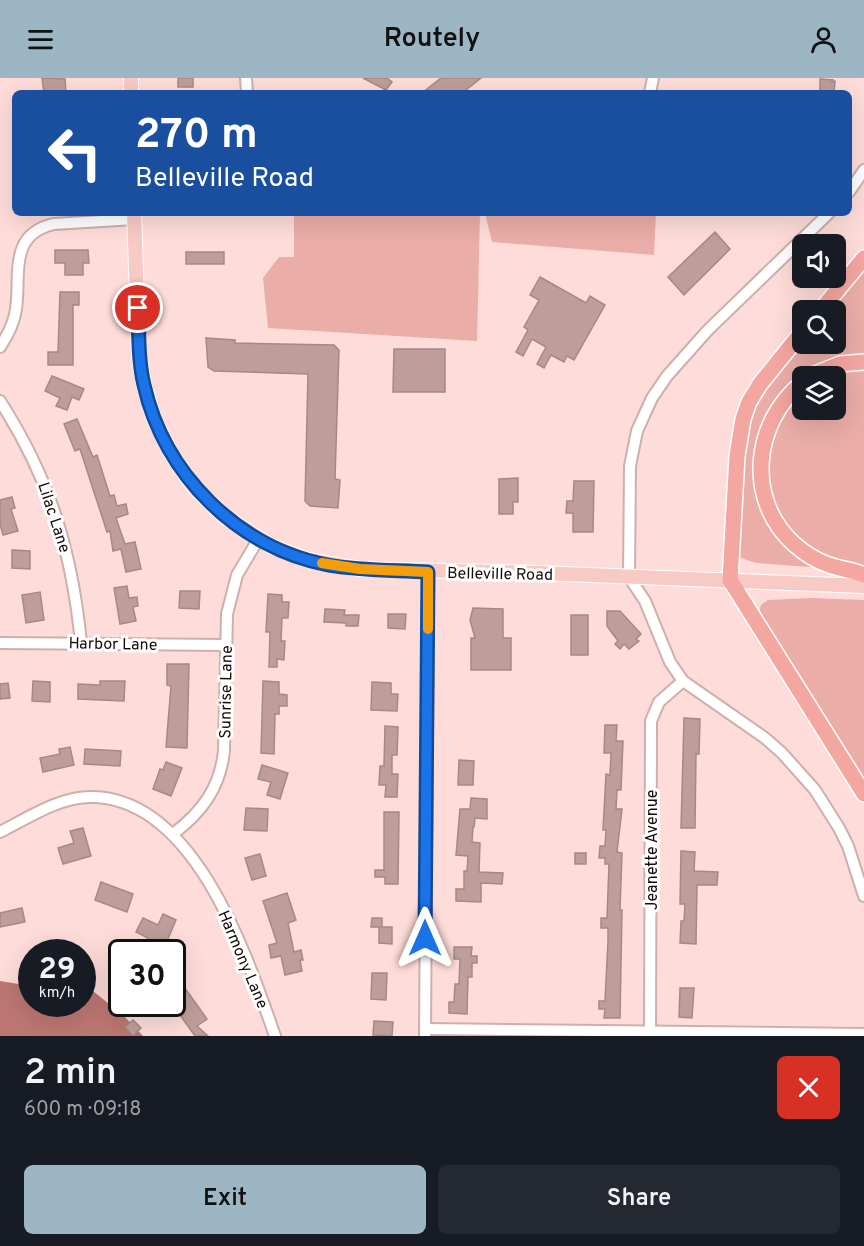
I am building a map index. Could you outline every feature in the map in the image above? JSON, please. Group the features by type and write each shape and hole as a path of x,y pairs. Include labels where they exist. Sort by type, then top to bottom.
{"highway":[{"path":"829,300 864,258"},
{"path":"792,344 760,384 749,402 743,419 737,456 730,580 864,794"},
{"path":"835,366 864,362"},
{"path":"792,392 775,412 766,433 761,466 762,483 768,506 779,527 807,554 827,564 864,575"}],"main road":[{"name":"Belleville Road","path":"134,216 139,355 144,385 154,419 171,455 195,488 224,516 289,554 327,564 360,569 864,586"}],"street":[{"path":"852,188 864,170"},
{"path":"0,348 8,336 14,319 18,260 23,245 31,235 41,227 54,224 134,216"},
{"path":"827,216 708,330 666,376 652,398 638,431 630,466 629,577 645,602 670,662 683,681 765,738 815,790 839,828 856,867 864,896"},
{"name":"Lilac Lane","path":"0,401 26,443 53,507 72,571 81,643"},
{"name":"Sunrise Lane","path":"173,834 203,807 214,790 221,771 224,751 227,614 233,587 242,564 259,538"},
{"path":"428,572 425,1033 864,1034"},
{"name":"Harbor Lane","path":"0,643 226,645"},
{"name":"Jeanette Avenue","path":"650,1032 651,722 659,702 683,681"},
{"name":"Harmony Lane","path":"0,832 54,804 88,797 111,799 134,806 155,818 173,834 212,888 232,924 275,1036"}],"shaded area":[{"path":"294,216 480,216 477,341 268,328 263,278 279,257 294,257"},
{"path":"486,216 656,216 654,255 492,242"},
{"path":"864,265 864,356 830,366 792,366 792,385 780,397 761,500 824,568 756,563 741,558 739,554 741,470 747,428 753,409 766,383 792,351 792,354 846,354 846,300 835,300"},
{"path":"864,367 864,566 844,564 827,558 803,543 792,532 776,508 767,472 775,429 792,400 792,420 846,420 846,369"},
{"path":"811,598 864,600 864,784 759,613 761,605 768,600"},
{"path":"0,981 18,984 18,1017 96,1017 96,993 108,1003 108,1017 125,1017 143,1036 0,1036"}],"building":[{"path":"42,78 65,79 66,90 44,90"},
{"path":"178,78 193,78 193,87 178,87"},
{"path":"363,78 387,78 392,82 386,90"},
{"path":"441,78 481,78 466,90 426,90"},
{"path":"820,79 835,81 834,90 820,90"},
{"path":"715,232 730,249 684,295 668,277"},
{"path":"55,250 88,250 89,263 83,263 83,275 65,275 65,263 55,263"},
{"path":"186,252 224,252 224,264 186,264"},
{"path":"540,277 586,303 590,296 605,305 574,360 567,356 564,362 551,355 544,368 537,364 546,347 532,339 523,356 516,352 528,330 524,327 539,300 530,295"},
{"path":"60,292 79,292 79,305 73,305 73,365 48,365 48,352 58,352"},
{"path":"206,338 235,340 235,343 334,345 339,350 335,479 340,480 338,508 310,506 305,501 308,374 214,371 208,367"},
{"path":"394,349 445,349 445,392 393,392"},
{"path":"52,376 84,389 79,400 72,397 67,410 56,406 60,398 45,391"},
{"path":"77,419 93,457 97,455 110,496 114,495 117,506 126,504 128,514 116,518 125,544 135,542 141,569 126,572 121,549 113,551 110,531 107,532 80,449 75,451 64,424"},
{"path":"518,478 518,502 513,502 513,514 499,514 499,479"},
{"path":"574,481 594,481 593,532 573,532 573,513 566,513 567,501 573,501"},
{"path":"12,497 15,508 11,509 18,531 3,535 0,524 0,500"},
{"path":"12,550 30,551 30,569 12,568"},
{"path":"127,586 129,598 137,597 138,606 133,607 136,621 120,624 114,588"},
{"path":"180,591 200,591 199,609 179,608"},
{"path":"40,592 44,620 26,623 22,595"},
{"path":"268,594 282,595 282,602 289,602 288,618 282,618 281,641 285,641 284,660 277,659 277,667 269,667 270,632 266,632"},
{"path":"473,608 503,609 503,638 511,638 511,670 471,670 471,638 475,638 470,620"},
{"path":"325,609 345,610 344,615 359,615 358,626 324,622"},
{"path":"607,611 620,611 641,634 636,639 639,641 629,649 624,644 620,649 615,644 618,641 607,626"},
{"path":"388,614 406,614 405,629 388,628"},
{"path":"571,615 588,615 588,655 571,655"},
{"path":"167,664 189,664 187,748 166,747 171,686 167,685"},
{"path":"33,681 50,682 50,702 32,701"},
{"path":"100,681 125,681 124,701 78,699 78,684 100,685"},
{"path":"263,681 279,682 279,694 287,695 287,706 279,706 279,714 275,714 274,754 261,753"},
{"path":"372,682 391,683 391,694 398,694 397,711 371,710"},
{"path":"8,683 10,698 0,699 0,684"},
{"path":"684,718 700,719 699,754 696,754 695,828 681,828"},
{"path":"605,725 617,725 616,741 623,741 621,790 617,790 616,809 622,809 617,852 622,853 620,1018 604,1018 605,1009 599,1009 599,1001 605,1001 608,941 608,928 601,928 601,918 607,918 609,864 605,864 605,858 599,858 600,846 605,846 606,830 603,830 606,774 610,775 611,753 604,753"},
{"path":"385,726 398,727 397,755 392,755 392,774 398,774 397,797 385,797 386,785 379,785 380,766 384,766"},
{"path":"70,747 74,765 43,772 40,758 60,754 59,749"},
{"path":"85,749 121,751 120,766 84,764"},
{"path":"459,760 474,761 473,785 458,785"},
{"path":"166,762 182,768 171,796 153,789 160,769 163,770"},
{"path":"262,765 288,773 280,799 267,795 271,782 258,779"},
{"path":"471,798 487,799 487,819 475,818 473,827 472,842 480,843 479,872 503,873 502,884 481,883 481,902 456,901 456,889 464,889 464,871 467,871 468,856 456,855 460,809 470,809"},
{"path":"246,808 268,809 267,831 244,830"},
{"path":"384,812 399,812 398,884 385,884 385,877 375,877 375,870 384,870"},
{"path":"83,828 91,856 63,864 58,848 74,843 70,831"},
{"path":"681,851 695,852 694,871 718,872 717,885 697,885 696,944 680,943 681,921 684,921 685,904 680,904"},
{"path":"575,853 586,853 586,864 575,864"},
{"path":"260,854 266,876 252,880 245,858"},
{"path":"101,882 133,894 127,912 95,900"},
{"path":"287,893 296,920 288,923 294,952 301,950 303,960 300,960 302,971 285,975 281,956 271,958 269,945 277,943 263,901"},
{"path":"22,908 25,922 0,927 0,913"},
{"path":"163,914 176,920 168,939 148,939 136,932 143,918 158,925"},
{"path":"372,918 382,918 382,927 392,927 392,944 379,943 379,927 371,927"},
{"path":"454,947 472,947 471,956 477,956 477,963 472,963 472,977 468,977 467,1014 449,1013 449,1002 454,1002 455,984 459,984 460,959 454,959"},
{"path":"372,973 387,973 386,1000 371,999"},
{"path":"680,988 694,988 692,1018 679,1017"},
{"path":"186,990 207,1019 197,1026 208,1036 195,1036 181,1017 186,1017"},
{"path":"133,1020 141,1028 133,1036 125,1027"},
{"path":"374,1021 393,1022 392,1036 373,1035"}],"slow traffic":[{"path":"322,563 360,569 428,572 428,629"}],"route":[{"path":"138,308 141,370 154,419 171,455 183,472 195,488 224,516 271,546 308,560 360,569 428,572 425,938"}]}
